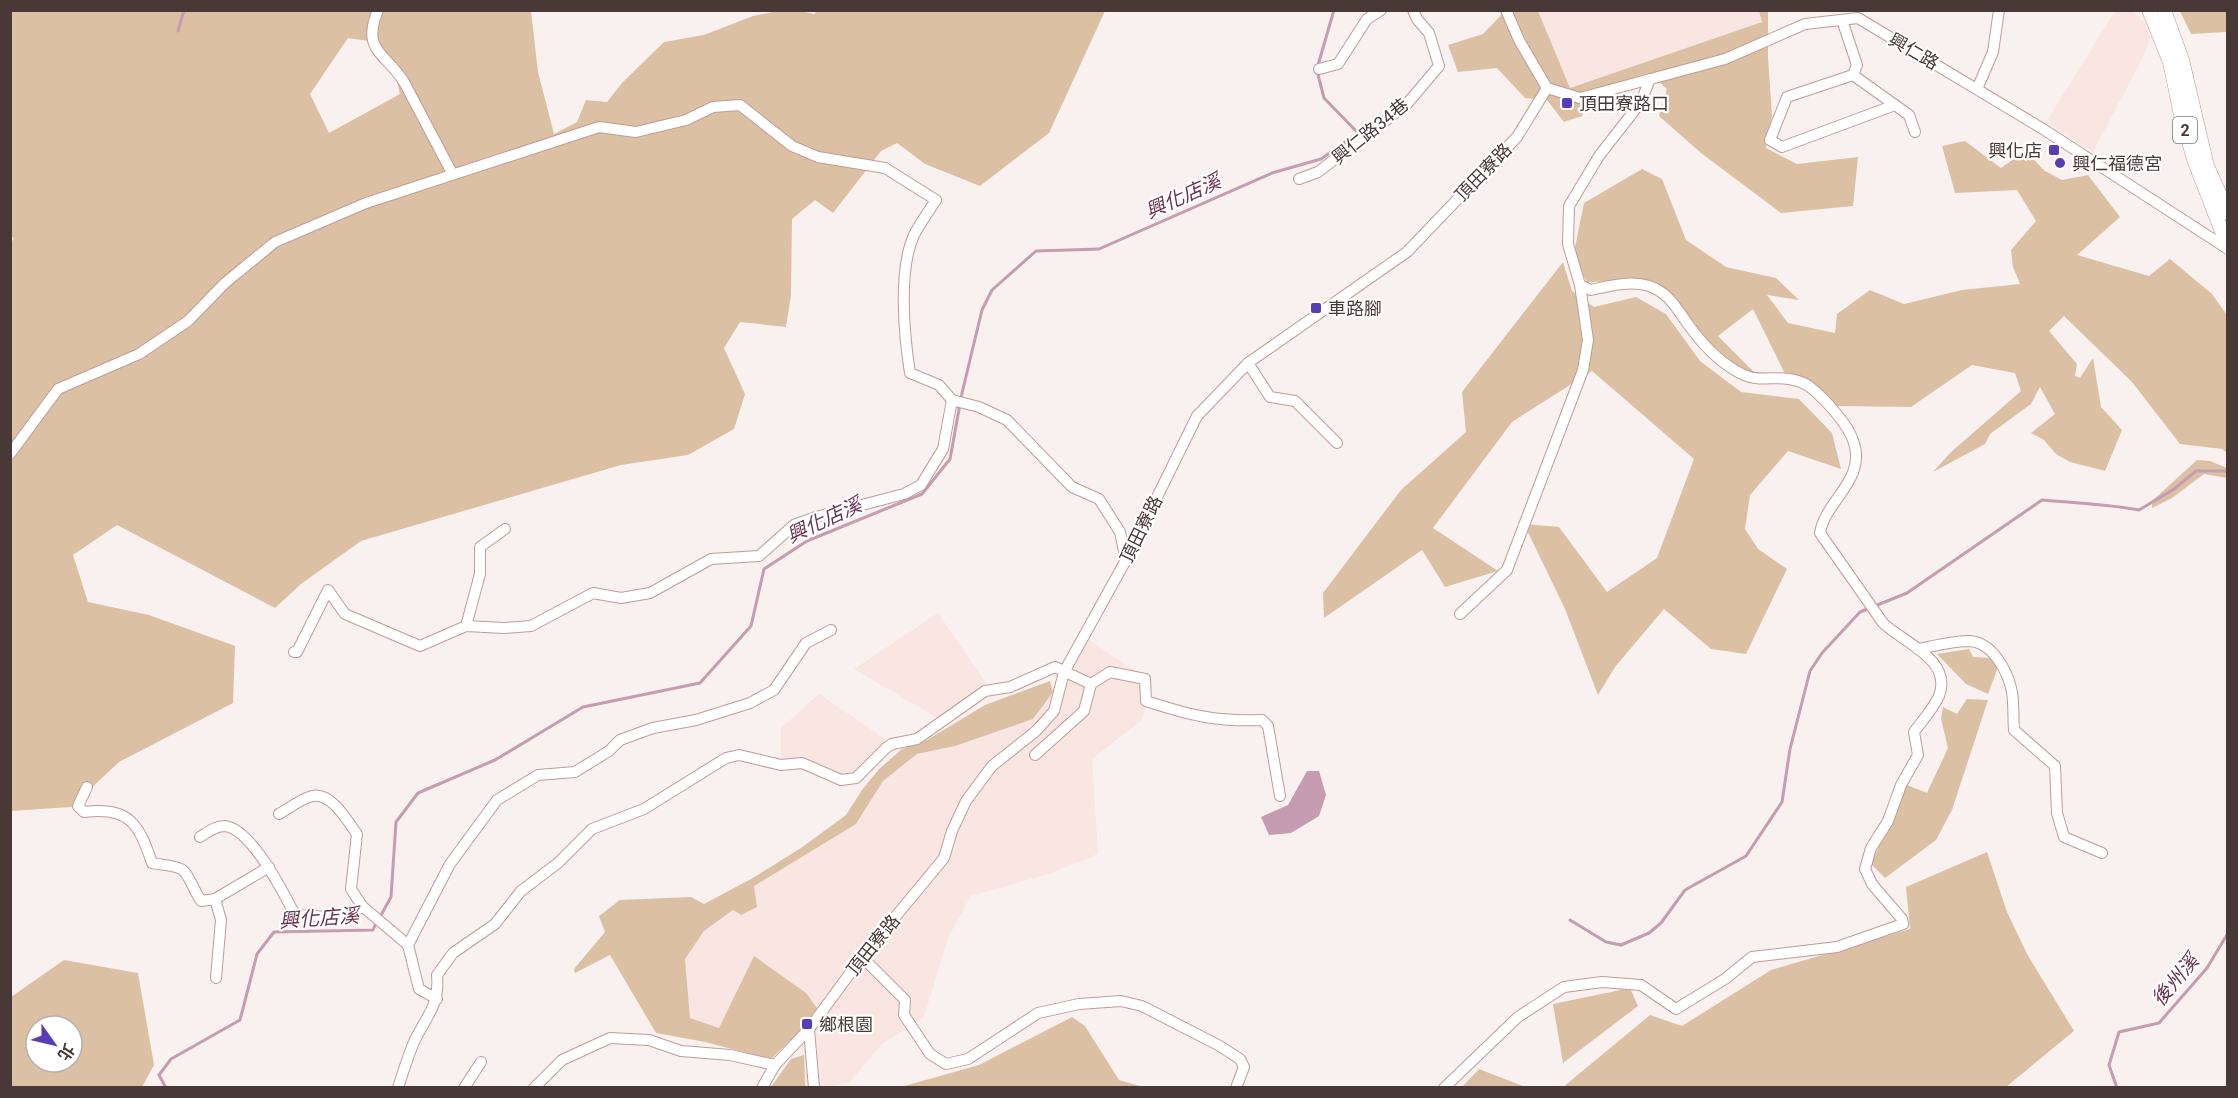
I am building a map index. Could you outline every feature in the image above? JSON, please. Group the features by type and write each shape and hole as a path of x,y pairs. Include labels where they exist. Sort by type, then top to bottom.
{"main road":[{"name":"2","path":"2149,10 2170,62 2181,115 2195,162 2228,248"},
{"name":"2","path":"2164,10 2182,60 2207,166 2228,213"}],"street":[{"path":"378,10 371,37 381,56 395,68 404,82 453,173"},
{"path":"1319,69 1338,64 1368,19 1381,10"},
{"name":"興仁路34巷","path":"1299,179 1318,172 1406,105 1439,66 1429,33 1417,19 1413,10"},
{"path":"1506,10 1519,40 1547,88"},
{"path":"1977,89 1993,52 1999,10"},
{"name":"興仁路","path":"1547,88 1580,98 1725,59 1804,24 1842,20 1858,14 2228,248"},
{"path":"1842,20 1857,66 1853,75 1787,97 1770,140 1782,147 1895,105"},
{"path":"1853,75 1909,116 1915,132"},
{"path":"1460,614 1507,570 1583,370 1588,340 1580,285 1568,244 1569,206 1599,156 1641,102 1650,79"},
{"name":"頂田寮路","path":"762,1088 775,1065 808,1029 862,957 944,858 952,831 966,801 992,766 1036,731 1053,711 1064,672 1126,560 1197,416 1248,363 1407,252 1517,137 1547,88"},
{"path":"10,454 58,389 139,354 188,321 225,283 275,242 366,202 599,127 636,132 686,120 713,107 740,105 792,146 818,157 885,168 936,200 914,236 904,272 906,346 910,373 939,385 952,400 979,406 1007,420 1072,487 1099,499 1120,532 1126,560"},
{"path":"1444,1088 1518,1017 1564,987 1602,982 1641,985 1676,1009 1725,979 1752,957 1837,947 1903,924 1902,919 1872,884 1865,869 1871,848 1888,821 1901,785 1918,755 1914,732 1938,698 1943,683 1937,666 1883,623 1820,533 1821,522 1852,479 1855,445 1846,425 1808,385 1788,378 1767,380 1744,375 1709,351 1672,300 1649,286 1620,284 1591,291 1580,285"},
{"path":"1248,363 1270,397 1295,401 1337,443"},
{"path":"294,652 297,652 328,590 345,614 420,646 466,626 504,628 531,626 592,593 621,598 650,593 711,560 759,556 794,525 904,494 921,485 943,449 952,400"},
{"path":"466,626 480,574 480,547 505,529"},
{"path":"408,945 450,864 496,800 538,775 575,772 609,752 620,740 653,728 696,720 750,703 774,690 806,644 831,630"},
{"path":"1917,649 1970,641 1984,645 1994,654 2012,692 2014,730 2055,766 2057,813 2064,837 2102,853"},
{"path":"398,1088 414,1042 437,999 439,991 437,975 453,953 495,924 521,891 558,863 592,829 644,808 726,758 739,755 781,765 802,763 841,780 855,778 886,748 892,744 917,739 985,691 1010,687 1055,668 1092,684"},
{"path":"1035,755 1084,711 1092,684 1110,672 1145,679 1146,700 1193,716 1233,721 1262,720 1268,726 1280,796"},
{"path":"87,786 78,806 84,812 121,813 136,826 143,837 152,863 182,869 201,901 215,899 269,867"},
{"path":"279,814 312,796 321,796 332,803 357,834 351,889 362,906 408,945 419,989 437,999"},
{"path":"200,837 212,829 226,826 239,831 269,867 295,915 348,918 362,906"},
{"path":"215,899 221,920 216,978"},
{"path":"862,957 904,1000 904,1016 930,1054 946,1064 968,1059 1038,1013 1079,1004 1121,1001 1142,1006 1218,1045 1240,1059 1244,1067 1236,1088"},
{"path":"808,1029 814,1088"},
{"path":"534,1088 562,1060 610,1038 649,1040 681,1051 730,1055 775,1065"},
{"path":"464,1088 481,1062"}],"shaded area":[{"path":"784,10 814,14 819,10 1105,11 1049,133 980,186 925,164 897,143 881,151 833,213 815,200 792,219 791,295 786,327 740,322 724,348 745,394 734,429 688,455 621,465 361,541 301,584 275,608 117,525 73,555 88,602 149,615 235,646 233,703 119,762 71,807 11,811 10,243 14,239 10,233 11,11 531,11 538,72 554,134 577,122 586,100 607,102 622,83 664,42 704,35 753,16","holes":["348,38 376,42 392,61 400,94 329,133 310,94"]},
{"path":"1505,11 1538,11 1570,88 1762,22 1759,11 1768,11 1772,116 1766,148 1797,164 1858,157 1853,206 1781,213 1701,153 1659,116 1667,89 1649,73 1586,92 1582,116 1564,122 1547,100 1525,98 1497,68 1458,72 1448,45 1483,34"},
{"path":"1538,11 1759,11 1763,22 1570,88"},
{"path":"2115,11 2133,11 2145,24 2150,39 2142,59 2093,152 2046,122"},
{"path":"2180,11 2227,11 2227,32 2191,34"},
{"path":"1965,141 2001,168 2025,151 2045,171 2062,180 2088,175 2120,217 2077,255 2149,276 2170,259 2212,294 2227,315 2227,453 2222,449 2180,444 2132,382 2064,316 2049,331 2077,364 2075,376 2080,378 2093,358 2101,407 2122,430 2105,471 2070,462 2056,454 2044,440 2031,433 2055,414 2040,387 2031,404 1990,434 1985,444 1933,472 1950,453 2021,391 2015,373 1972,365 1911,407 1835,406 1784,372 1753,309 1718,336 1756,374 1745,373 1696,331 1676,297 1640,281 1587,282 1573,257 1584,203 1642,169 1662,179 1686,240 1726,267 1776,278 1799,300 1767,295 1788,323 1835,333 1837,314 1870,290 1904,304 1962,290 2020,284 2013,267 2011,250 2036,221 2017,190 1955,193 1942,146"},
{"path":"1563,262 1572,291 1594,307 1636,297 1666,314 1700,361 1741,392 1799,399 1832,433 1841,469 1788,451 1750,495 1745,529 1758,549 1787,569 1746,654 1711,649 1664,609 1615,667 1598,695 1565,609 1524,524 1559,527 1607,592 1657,558 1694,459 1592,371 1512,422 1433,528 1498,571 1445,587 1422,550 1324,618 1323,593 1401,490 1466,432 1462,392"},
{"path":"2197,460 2210,461 2227,468 2227,478 2204,474 2172,498 2152,508 2152,501"},
{"path":"938,613 986,683 939,719 854,669"},
{"path":"1089,640 1152,682 1142,720 1092,759 1098,854 1049,874 971,896 948,938 924,1017 882,1044 849,1083 830,1087 805,1087 800,1031 718,1028 690,1018 685,959 704,931 733,910 741,915 753,886 856,824 883,781 917,754 955,746 1033,719"},
{"path":"1969,649 1973,657 1991,658 1998,667 1988,694 1966,684 1937,654"},
{"path":"1050,681 1053,692 1033,719 955,746 917,754 883,781 856,824 754,886 757,907 741,915 733,910 704,931 685,959 690,1018 719,1028 754,956 806,993 817,1008 800,1031 771,1059 705,1042 656,1033 610,955 575,973 574,969 605,932 599,916 620,900 691,897 704,904 751,879 801,848 846,815 879,769 902,749 927,740 985,705"},
{"path":"819,694 887,740 872,760 856,773 842,777 798,760 781,760 781,728"},
{"path":"1967,699 1988,700 1952,810 1936,840 1885,878 1871,864 1907,785 1927,793 1948,748 1941,719 1943,707 1957,714"},
{"path":"1307,771 1319,771 1326,795 1319,816 1291,833 1269,835 1261,817 1288,805"},
{"path":"1987,852 2007,912 2027,954 2074,1031 2006,1087 1562,1088 1650,1015 1682,1026 1771,970 1910,929 1906,887"},
{"path":"64,960 138,973 154,1065 142,1087 11,1087 11,997"},
{"path":"1630,988 1638,1006 1563,1063 1553,1004"},
{"path":"1072,1017 1085,1026 1119,1080 1143,1087 901,1087 979,1065"},
{"path":"804,1055 805,1087 771,1087 791,1059"},
{"path":"1479,1069 1525,1087 1462,1087"}],"waterway":[{"path":"178,31 184,10"},
{"name":"興化店溪","path":"1318,65 1334,10"},
{"name":"興化店溪","path":"380,917 391,897 396,822 418,793 495,760 583,707 700,683 751,626 764,569 807,541 922,494 950,459 962,393 982,310 992,290 1036,251 1099,249 1272,173 1321,159 1358,133 1324,98 1317,71"},
{"path":"1570,920 1606,942 1621,945 1649,933 1661,923 1685,890 1746,856 1782,802 1790,749 1810,671 1822,653 1860,612 1907,593 2042,500 2139,510 2174,489 2196,471 2228,471"},
{"name":"興化店溪","path":"166,1088 159,1075 171,1059 240,1020 257,954 274,932 373,930 376,923"},
{"name":"後州溪","path":"2117,1088 2109,1065 2119,1032 2159,1023 2207,968 2228,933"}],"place":[{"name":"頂田寮路口","path":"1567,103"},
{"name":"興化店","path":"2054,150"},
{"name":"興仁福德宮","path":"2060,163"},
{"name":"車路腳","path":"1316,308"},
{"name":"鄉根園","path":"807,1024"}]}
